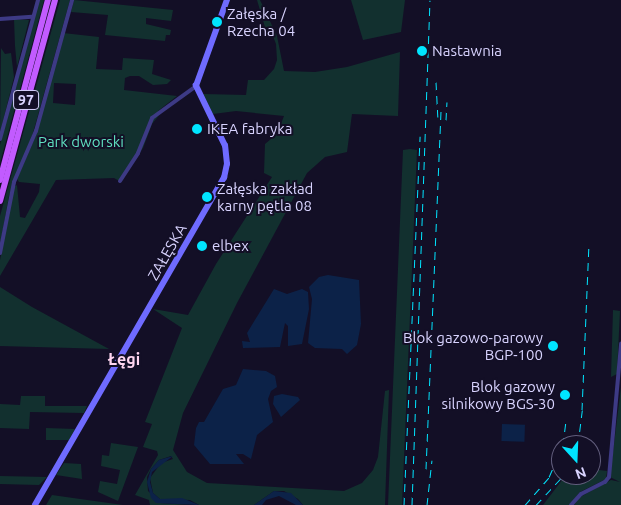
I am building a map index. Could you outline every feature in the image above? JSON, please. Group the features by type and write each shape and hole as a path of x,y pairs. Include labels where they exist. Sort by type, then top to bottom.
{"main road":[{"name":"97","path":"0,180 48,0"},
{"name":"97","path":"0,201 55,0"}],"street":[{"path":"0,140 38,0"},
{"path":"0,253 14,182 36,131 72,0"},
{"path":"120,181 138,153 152,118 196,86 228,0"},
{"path":"0,19 32,17"},
{"name":"ZAŁĘSKA","path":"35,505 224,178 227,164 225,146 196,86"},
{"path":"572,505 582,494 607,481 621,344"}],"green space":[{"path":"39,0 44,0 0,163 0,145 9,107"},
{"path":"60,0 70,0 33,133 9,196 0,245 0,216"},
{"path":"74,0 173,10 171,21 146,18 146,24 171,30 170,35 166,35 165,41 105,35 108,15 71,12"},
{"path":"257,0 260,0 277,36 284,71 315,72 347,67 400,52 398,116 352,114 347,152 325,157 307,173 237,303 183,413 173,450 187,472 207,483 344,491 362,483 373,470 378,457 385,391 389,390 385,505 303,505 298,499 284,491 274,491 254,505 199,505 190,500 160,499 153,493 150,478 161,463 173,459 171,456 159,460 151,469 147,477 148,491 161,503 189,505 150,505 149,500 135,495 158,455 157,451 143,447 152,424 145,422 182,328 153,309 188,315 216,264 272,177 264,173 265,144 277,134 284,116 236,111 213,114 203,94 246,95 248,80 264,80 274,69 277,60 276,44 270,28 265,27"},
{"path":"351,0 405,0 401,32 363,40"},
{"path":"14,19 29,20 17,67 15,46"},
{"name":"Park dworski","path":"63,33 99,37 96,69 122,70 123,58 154,60 152,74 171,80 167,84 153,85 139,76 130,76 125,78 124,90 177,96 158,111 160,114 152,124 143,148 121,182 114,178 56,180 0,276 0,260 14,187 17,185 20,217 25,218 39,192 40,184 19,182 17,179 37,133","holes":["54,83 76,84 75,105 53,103"]},
{"path":"1,48 5,54 11,53 14,77 0,133"},
{"path":"403,150 417,150 402,505 388,505"},
{"path":"0,287 32,307 109,349 0,346"},
{"path":"613,310 620,311 617,374 611,377"},
{"path":"621,387 621,505 574,505 580,497 611,480 620,482 610,477"},
{"path":"21,396 45,396 45,406 87,406 84,413 30,412 29,429 0,428 0,404 20,405"},
{"path":"46,428 75,429 69,440 46,440"},
{"path":"111,443 138,447 118,501 98,492 100,481 117,484 120,470 101,466 102,455 109,456"},
{"path":"64,463 81,464 82,479 56,475"},
{"path":"601,470 607,471 606,479 601,482"},
{"path":"0,476 47,477 39,485 0,484"},
{"path":"558,485 594,485 580,492 569,505 543,505"},
{"path":"52,495 73,498 123,505 46,505"}],"water":[{"path":"328,275 359,280 361,324 357,345 347,354 342,349 315,348 308,343 312,299 309,287 319,277"},
{"path":"274,289 287,294 302,289 308,292 309,309 302,344 288,346 288,326 285,323 280,347 243,348 242,341 250,342 247,333"},
{"path":"243,369 266,371 275,376 277,387 271,391 268,399 273,422 257,435 251,459 243,454 236,454 244,464 210,464 194,445 196,428 199,422 204,422 223,389 236,385"},
{"path":"282,394 298,397 300,400 281,417 273,404 274,396"},
{"path":"502,424 525,425 524,442 501,441"},
{"path":"173,456 152,472 150,482 153,493 160,499 182,498 199,505 156,503 151,498 147,482 151,469 159,460"},
{"path":"274,491 291,493 303,505 296,505 279,496 266,500 262,505 254,505"}],"railway":[{"path":"412,505 430,0"},
{"path":"436,82 438,117"},
{"path":"446,120 447,102"},
{"path":"426,469 441,111"},
{"path":"404,505 420,136"},
{"path":"579,435 582,410 589,246"},
{"path":"564,435 566,421"},
{"path":"427,505 432,460"},
{"path":"525,505 551,472"},
{"path":"536,505 555,485"}],"place":[{"name":"Załęska / Rzecha 04","path":"217,22"},
{"name":"Nastawnia","path":"422,51"},
{"name":"IKEA fabryka","path":"197,129"},
{"name":"Załęska zakład karny pętla 08","path":"207,197"},
{"name":"elbex","path":"202,246"},
{"name":"Blok gazowo-parowy BGP-100","path":"553,346"},
{"name":"Blok gazowy silnikowy BGS-30","path":"565,395"}],"district":[{"name":"Łęgi","path":"124,359"}]}
